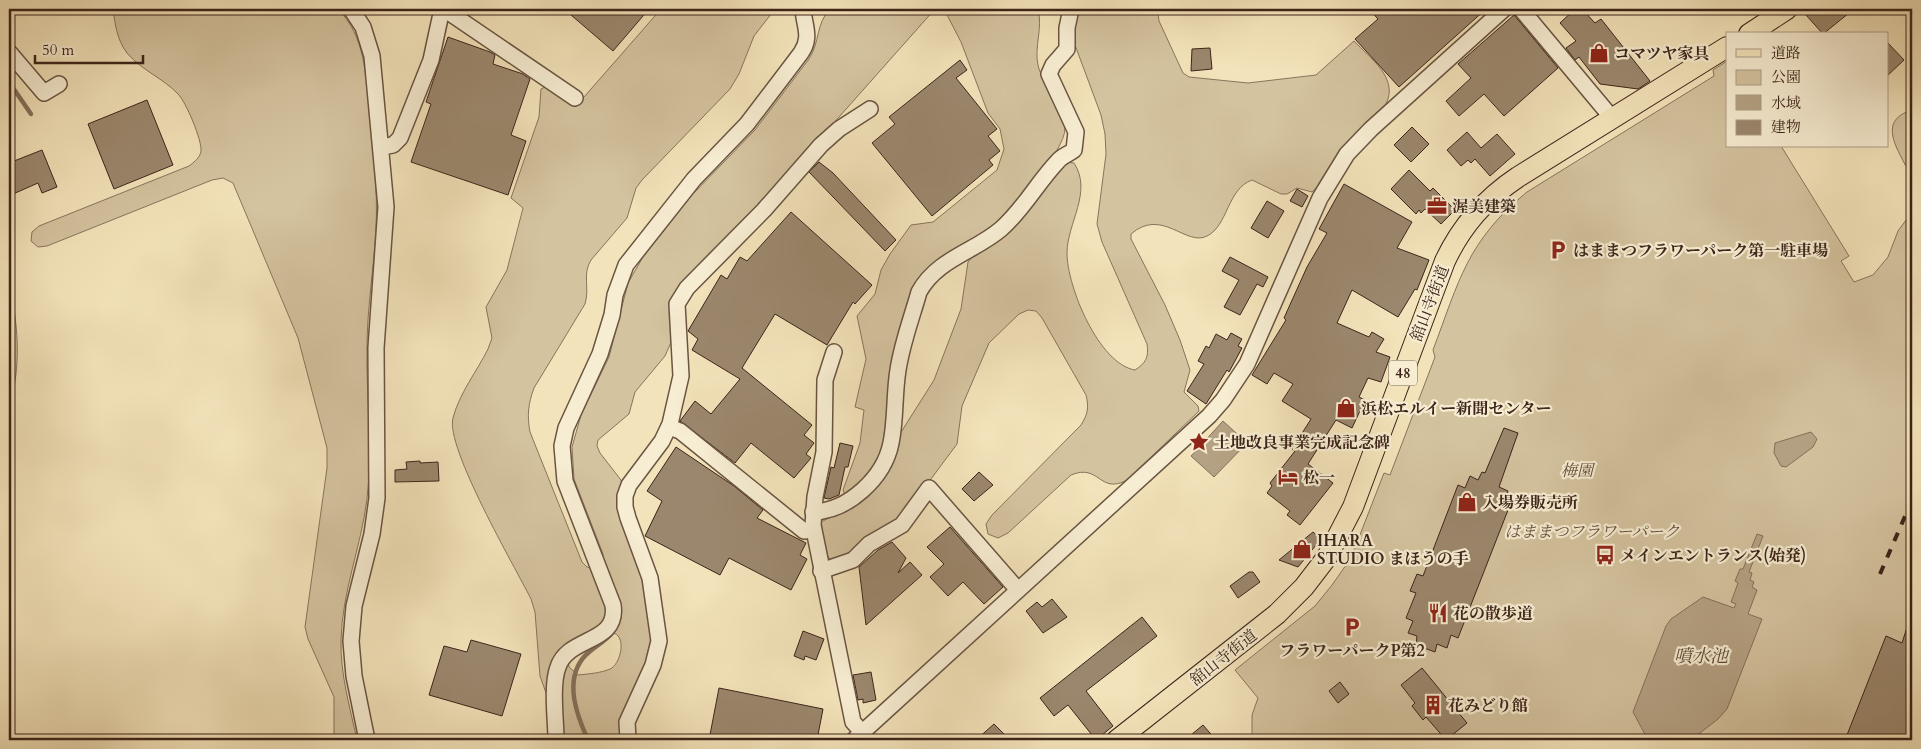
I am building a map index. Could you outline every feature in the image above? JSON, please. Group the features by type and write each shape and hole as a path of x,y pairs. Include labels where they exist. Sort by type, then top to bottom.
{"main road":[{"path":"1752,32 1787,9"},
{"name":"舘山寺街道","path":"1117,740 1277,614 1316,573 1337,541 1354,507 1445,261 1463,228 1481,206 1502,188 1726,48"}],"street":[{"path":"351,9 363,28 372,56 382,147 386,207 376,348 378,479 372,534 354,606 350,641 354,676 367,740"},
{"path":"382,147 393,144 400,138 432,60 443,9 575,98"},
{"path":"556,740 558,666 564,655 604,631 611,624 614,615 612,605 564,481 562,446 566,428 600,354 612,315 614,295 626,265 694,178 747,124 806,46 808,36 803,9"},
{"path":"813,512 833,509 851,500 872,478 884,461 891,445 894,428 896,387 902,349 919,292 925,281 942,265 999,231 1026,203 1060,159 1074,150 1076,132 1049,74 1052,65 1067,49 1067,28 1071,9"},
{"path":"834,352 825,380 824,452 813,512 813,530 853,722 858,736 1193,431 1223,400 1250,358 1320,198 1347,154 1371,129 1504,9"},
{"path":"1520,9 1612,118"},
{"path":"9,52 44,93 59,84"},
{"path":"628,740 627,722 653,665 659,641 650,578 628,518 625,496 629,485 662,441 669,427 681,376 677,314 681,296 756,219 829,136 870,109"},
{"path":"669,427 680,431 804,531 813,530"},
{"path":"821,571 852,560 869,544 902,525 929,488 1018,590"}],"green space":[{"path":"113,9 338,9 354,31 359,44 367,84 375,170 376,213 367,333 369,480 361,535 345,604 341,640 344,678 357,740 334,740 334,697 308,639 305,627 327,468 327,448 298,338 233,183 223,178 212,180 47,246 38,247 31,241 32,232 39,226 189,166 196,160 201,151 196,130 178,94 127,53 119,37"},
{"path":"661,9 775,9 754,36 739,74 730,89 636,188 627,218 588,265 585,304 532,394 529,405 530,432 582,562 587,567 593,569 603,561 603,554 574,479 572,447 581,415 609,357 628,283 643,257 692,195 755,130 809,59 815,46 822,20 830,9 935,9 760,206 683,284 672,340 665,356 635,392 629,414 598,440 597,446 600,453 621,480 641,567 654,641 623,740 563,740 540,676 535,612 531,599 470,480 453,433 453,418 456,409 492,338 486,307 507,270 523,208 511,198 539,117 541,89 547,86 577,102 584,97","holes":["614,633 618,636 621,651 614,667 599,672 578,675 569,667 568,660"]},
{"path":"944,9 1038,9 1040,23 1037,51 1038,65 1064,120 1063,139 1046,168 1007,213 986,231 936,262 927,270 913,289 885,444 868,472 845,495 843,490 860,443 864,410 855,407 866,359 857,316 875,294 881,270 911,225 933,222 997,170 1004,149 1000,129 988,113 961,42"},
{"path":"1077,9 1163,9 1158,14 1159,21 1183,73 1189,77 1248,83 1316,75 1354,41 1381,69 1389,86 1389,95 1386,104 1340,149 1312,192 1297,188 1287,194 1281,194 1252,180 1237,191 1219,224 1207,236 1191,237 1173,229 1153,224 1142,227 1131,234 1131,239 1165,305 1180,340 1190,370 1184,392 1198,406 1199,411 1127,480 1118,484 1111,484 1088,473 1081,472 1071,475 1008,533 998,538 988,534 986,524 992,515 1081,425 1087,410 1086,395 1042,318 1036,311 1028,310 1019,314 989,343 962,406 957,444 902,518 853,553 832,561 825,553 821,522 855,505 934,380 961,309 968,262 1031,207 1067,162 1074,163 1081,185 1078,208 1068,242 1067,253 1068,268 1079,303 1098,339 1109,354 1122,365 1135,370 1146,359 1148,353 1147,344 1102,242 1097,224 1106,154 1105,134 1101,115 1075,45 1073,33"},
{"name":"はままつフラワーパーク","path":"1726,62 1726,148 1782,148 1849,256 1841,261 1854,282 1873,275 1888,257 1898,231 1912,212 1912,740 1252,740 1252,715 1258,698 1235,670 1315,606 1351,558 1384,473 1390,475 1435,357 1433,350 1450,303 1467,264 1478,245 1507,210 1527,192 1714,76 1713,70"},
{"path":"1912,110 1912,179 1898,151 1892,131 1894,123 1900,116"},
{"path":"9,284 15,314 17,360 16,376 9,405"}],"water":[{"path":"1223,421 1247,443 1214,477 1191,456"},
{"path":"1811,432 1817,439 1813,447 1786,467 1781,466 1774,453 1775,443"},
{"name":"噴水池","path":"1757,534 1763,536 1749,572 1752,573 1750,580 1754,582 1752,587 1757,590 1748,614 1762,619 1727,709 1718,719 1691,740 1648,740 1633,712 1666,626 1671,619 1703,597 1734,608 1736,604 1731,602 1738,583 1735,581 1740,569 1743,569"}],"building":[{"path":"564,9 649,9 613,51"},
{"path":"1369,9 1486,9 1399,87 1355,39 1378,19"},
{"name":"コマツヤ家具","path":"1575,9 1582,9 1595,23 1601,19 1650,81 1638,89 1600,84 1579,57 1575,60 1566,48 1576,41 1560,23"},
{"path":"1813,9 1854,9 1825,32 1821,32 1806,15"},
{"path":"1514,15 1558,68 1504,116 1484,94 1459,116 1446,101 1471,78 1458,64"},
{"path":"448,37 490,52 495,55 493,64 523,74 530,79 511,135 526,141 508,195 411,162 431,104 426,102"},
{"path":"1888,43 1904,60 1888,75"},
{"path":"1210,48 1212,69 1191,71 1192,49"},
{"path":"960,60 967,70 956,78 997,129 988,136 1000,151 989,160 993,165 932,216 872,143 895,124 889,117"},
{"path":"147,100 173,165 114,189 88,124"},
{"path":"1412,127 1429,144 1411,162 1394,145"},
{"path":"1467,132 1481,148 1497,134 1515,154 1490,176 1475,159 1471,163 1468,160 1461,166 1447,150"},
{"path":"42,150 57,187 42,193 38,183 13,194 9,184 9,163"},
{"path":"819,162 833,173 896,240 885,251 809,172"},
{"path":"1409,170 1430,191 1433,188 1455,210 1441,224 1425,209 1421,213 1419,210 1416,214 1391,189"},
{"path":"1344,184 1412,222 1397,248 1429,260 1417,290 1415,289 1398,317 1352,290 1337,323 1369,337 1372,332 1384,339 1376,352 1390,357 1381,382 1368,378 1359,397 1365,400 1352,428 1336,420 1308,464 1333,483 1300,525 1287,515 1290,511 1267,493 1272,486 1270,483 1295,451 1292,449 1311,419 1282,401 1293,384 1274,373 1267,384 1252,375 1286,320 1284,318 1307,267 1327,233 1319,229"},
{"path":"1297,189 1308,196 1302,207 1290,201"},
{"path":"1267,201 1284,211 1268,238 1251,228"},
{"path":"791,212 872,285 855,304 853,302 827,345 775,314 742,368 812,425 804,435 814,443 806,454 811,458 794,478 751,443 735,463 680,421 695,401 711,414 740,379 692,350 698,339 688,331 721,275 727,279 740,257 747,261"},
{"path":"1230,257 1268,277 1263,287 1257,284 1240,315 1224,307 1239,280 1222,271"},
{"path":"1231,333 1242,339 1238,346 1242,348 1229,372 1227,370 1206,404 1187,391 1204,364 1198,361 1206,346 1209,348 1216,334 1227,340"},
{"path":"1504,428 1518,433 1499,487 1508,491 1503,502 1510,505 1458,638 1451,635 1447,648 1437,644 1435,652 1416,645 1417,636 1408,633 1413,621 1406,618 1416,593 1410,591 1417,574 1423,576 1458,485 1465,488 1470,476 1478,480 1482,472 1485,473"},
{"path":"840,443 853,446 848,467 845,467 839,495 829,499 824,498 831,467 834,468"},
{"path":"676,447 734,486 763,510 757,518 806,543 800,555 807,559 791,590 729,558 720,575 645,536 662,501 647,491"},
{"path":"420,461 420,463 438,462 439,481 395,482 395,470 407,469 406,462"},
{"path":"979,472 993,485 974,501 962,489"},
{"path":"950,527 1003,587 984,604 963,582 948,596 930,577 944,564 927,547"},
{"name":"IHARA STUDIO まほうの手","path":"1313,532 1321,539 1298,567 1279,560"},
{"path":"892,542 906,558 898,573 910,562 922,575 866,625 859,567 878,550"},
{"path":"1249,572 1253,572 1260,582 1238,598 1230,586"},
{"path":"1052,599 1067,617 1043,633 1026,611 1037,602 1042,607"},
{"path":"1142,617 1157,636 1086,691 1113,726 1096,740 1068,705 1054,716 1040,698"},
{"path":"1910,618 1912,618 1912,740 1845,740 1886,636 1902,643"},
{"path":"803,631 824,639 816,660 805,656 804,660 794,656"},
{"path":"471,640 521,654 502,716 429,695 444,646 467,652"},
{"name":"花みどり館","path":"1422,668 1467,723 1446,740 1426,717 1423,720 1412,706 1415,703 1401,685"},
{"path":"871,672 876,700 863,703 863,699 858,700 853,675"},
{"path":"1340,682 1349,694 1338,703 1329,691"},
{"path":"719,688 823,709 817,740 709,740"},
{"path":"994,724 1010,740 976,740"},
{"path":"1203,725 1216,740 1185,740"}],"waterway":[{"path":"9,82 31,114"},
{"path":"588,740 574,699 574,678 577,667 583,658 613,632"}],"railway":[{"path":"1880,574 1912,500"}],"place":[{"name":"コマツヤ家具","path":"1599,53"},
{"name":"渥美建築","path":"1437,206"},
{"name":"はままつフラワーパーク第一駐車場","path":"1558,250"},
{"name":"浜松エルイー新聞センター","path":"1346,408"},
{"name":"土地改良事業完成記念碑","path":"1199,442"},
{"name":"松一","path":"1288,477"},
{"name":"入場券販売所","path":"1467,502"},
{"name":"IHARA STUDIO まほうの手","path":"1302,549"},
{"name":"メインエントランス(始発)","path":"1605,555"},
{"name":"花の散歩道","path":"1438,613"},
{"name":"フラワーパークP第2","path":"1352,627"},
{"name":"花みどり館","path":"1433,705"}],"park label":[{"name":"梅園","path":"1577,470"}]}
